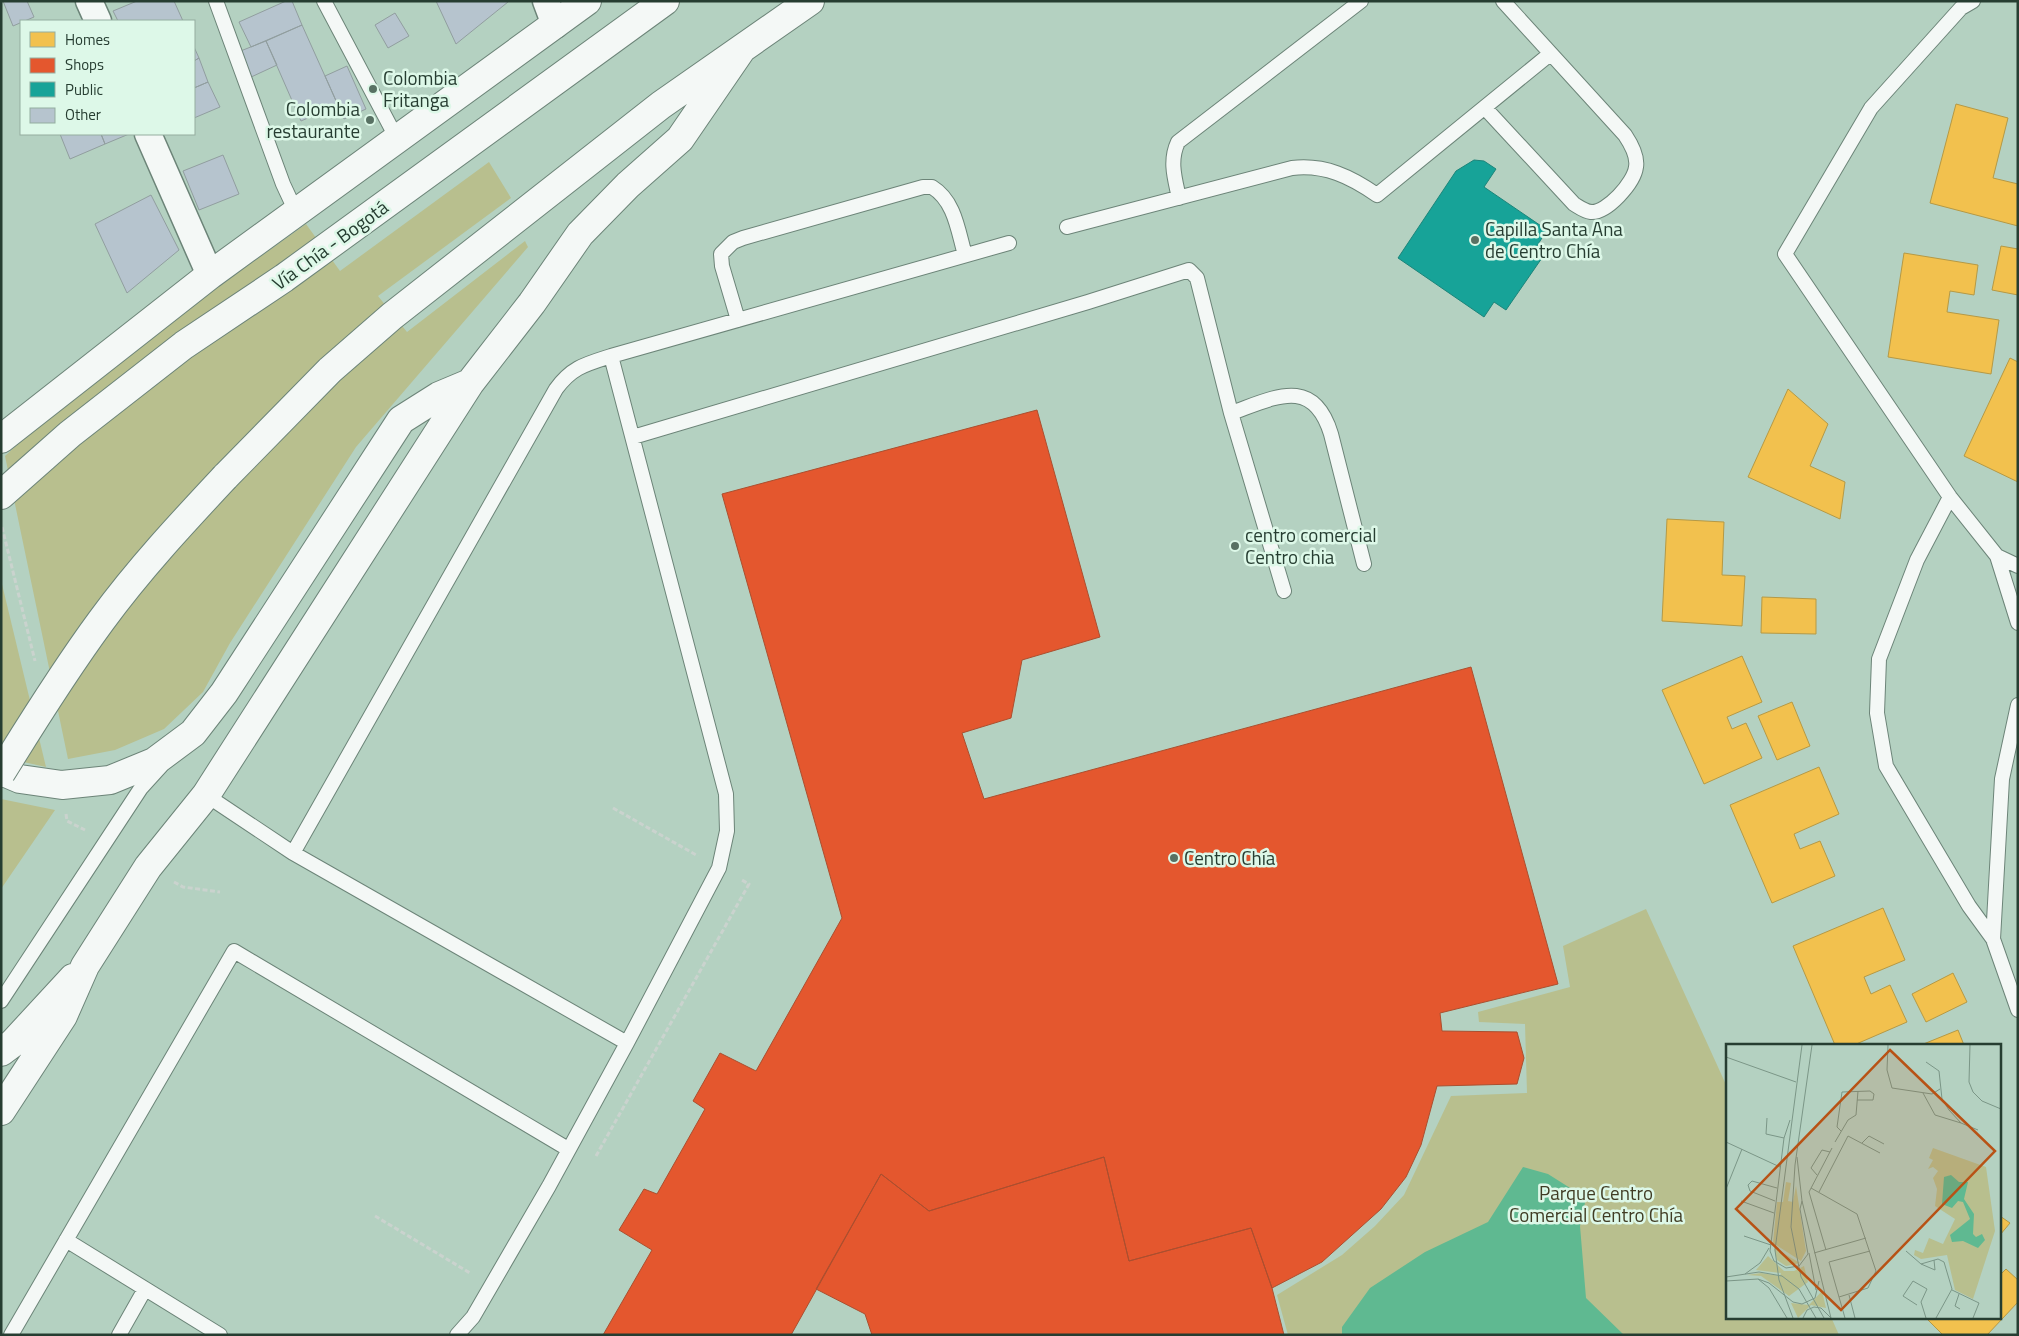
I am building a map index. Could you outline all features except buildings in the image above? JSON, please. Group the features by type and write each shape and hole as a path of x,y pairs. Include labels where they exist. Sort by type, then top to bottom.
{"highway":[{"path":"1,439 210,275 397,139 551,13 587,1"},
{"name":"Vía Chía - Bogotá","path":"1,495 70,434 184,345 284,278 665,1"},
{"path":"470,383 439,396 401,420 224,693 193,733 154,762 110,780 62,785 20,779 1,772 48,697 102,619 161,546 330,370 392,316 661,105 810,1"},
{"path":"1,1111 64,1016 85,966 148,867 206,795 470,383 532,303 580,234 628,185 680,138 741,50"},
{"path":"1,1052 13,1043 85,966"}],"street":[{"path":"90,1 98,20"},
{"path":"148,135 210,275"}],"lane":[{"path":"216,1 283,184 296,212"},
{"path":"324,1 397,139"},
{"path":"1179,198 1172,166 1173,153 1178,142 1361,1"},
{"path":"1485,108 1574,204 1583,210 1593,212 1604,209 1625,189 1632,179 1636,167 1632,145 1625,135 1503,1"},
{"path":"1973,1 1961,8 1871,108 1785,254 1950,497 1997,556 2018,622"},
{"path":"1067,227 1292,168 1306,166 1349,177 1377,195 1550,54"},
{"path":"738,320 722,266 721,254 733,242 743,238 923,187 932,187 946,199 952,212 965,255"},
{"path":"293,853 563,378 580,365 1009,243"},
{"path":"633,436 1088,302 1185,270 1192,271 1198,278 1231,413 1284,591"},
{"path":"457,1335 473,1317 627,1042 719,868 727,831 726,794 611,356"},
{"path":"1231,413 1282,396 1305,398 1313,402 1321,411 1331,434 1364,564"},
{"path":"1950,497 1916,560 1879,658 1877,713 1886,766 1969,906 1993,939 2018,1010"},
{"path":"1997,556 2018,566"},
{"path":"1993,939 2002,779 2018,705"},
{"path":"1,1001 141,788 193,733"},
{"path":"206,795 293,853 627,1042"},
{"path":"11,1335 234,951 568,1149"},
{"path":"66,1240 220,1335"},
{"path":"119,1335 145,1289"}],"path":[{"path":"1,522 35,662"},
{"path":"62,785 67,821 107,841"},
{"path":"148,867 183,887 220,892"}],"green space":[{"path":"489,162 511,198 378,296 407,332 525,241 528,247 356,447 230,643 203,692 164,729 115,750 68,759 5,456 40,424 114,364 306,224 340,271"},
{"path":"1,580 46,767 1,757"},
{"path":"1,799 55,810 1,889"},
{"name":"Parque Centro Comercial Centro Chía","path":"1646,909 1726,1085 1726,1318 1831,1318 1839,1335 1288,1335 1277,1295 1342,1255 1375,1226 1404,1195 1451,1096 1527,1093 1525,1024 1479,1022 1478,1012 1570,987 1563,946"}],"shaded area":[{"path":"1523,1167 1548,1174 1586,1198 1580,1226 1586,1298 1624,1335 1342,1335 1342,1327 1370,1288 1425,1252 1488,1222"}],"place":[{"name":"Colombia Fritanga","path":"373,89"},
{"name":"Colombia restaurante","path":"370,120"},
{"name":"Capilla Santa Ana de Centro Chía","path":"1475,240"},
{"name":"centro comercial Centro chia","path":"1235,546"},
{"name":"Centro Chía","path":"1174,858"}]}
